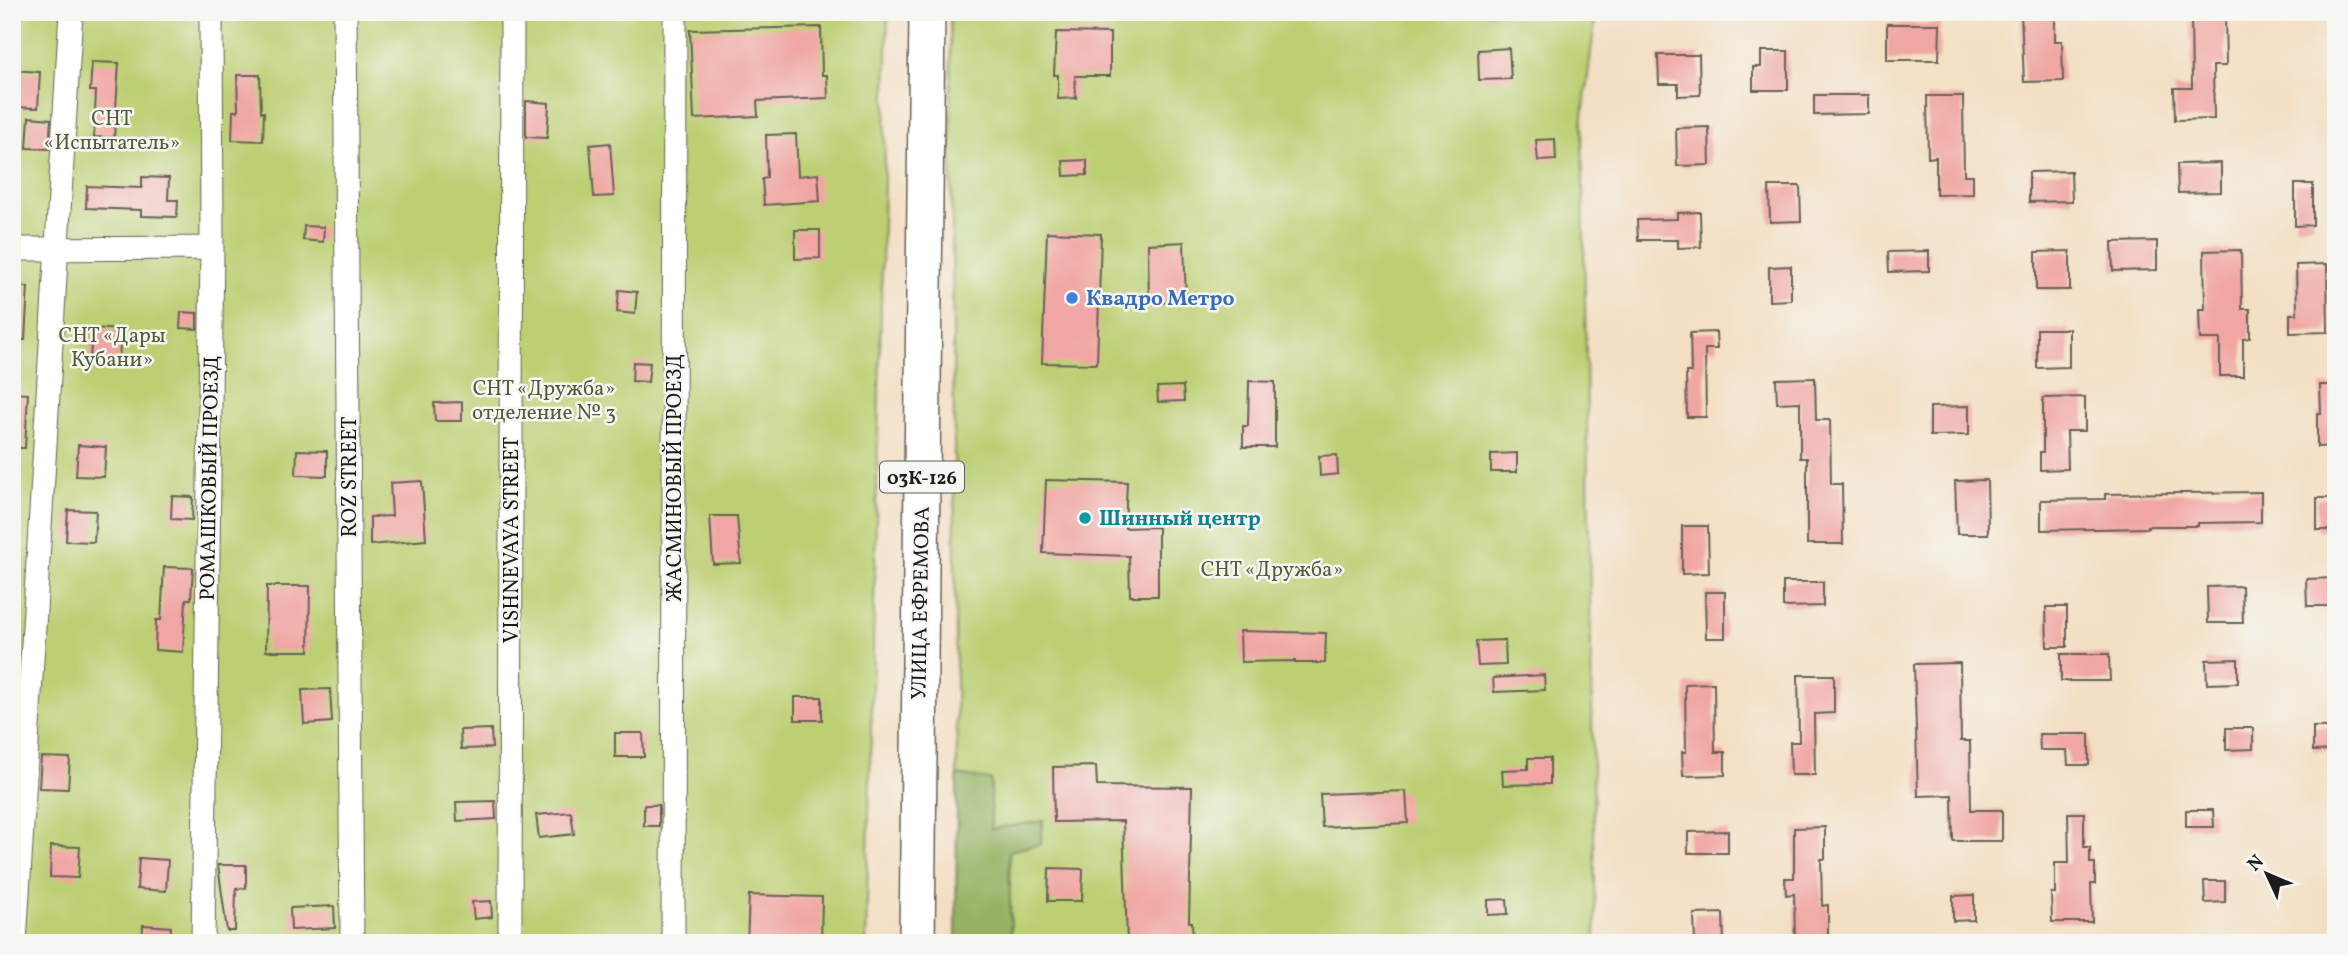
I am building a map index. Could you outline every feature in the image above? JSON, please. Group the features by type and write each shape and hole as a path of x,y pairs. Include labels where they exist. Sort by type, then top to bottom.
{"main road":[{"name":"УЛИЦА ЕФРЕМОВА","path":"917,943 927,12"}],"street":[{"path":"15,943 71,12"},
{"name":"РОМАШКОВЫЙ ПРОЕЗД","path":"203,943 212,248 211,12"},
{"name":"ROZ STREET","path":"345,12 352,943"},
{"name":"VISHNEVAYA STREET","path":"510,943 512,12"},
{"name":"ЖАСМИНОВЫЙ ПРОЕЗД","path":"673,943 675,12"},
{"path":"12,249 212,248"}],"green space":[{"name":"СНТ «Дружба» отделение № 3","path":"12,12 888,12 866,943 12,943"},
{"name":"СНТ «Дружба»","path":"950,12 1596,12 1582,123 1596,943 1011,943 1009,851 1043,821 990,829 990,781 957,775"},
{"path":"957,775 991,780 991,829 1043,821 1041,844 1009,851 1011,943 956,943"}],"building":[{"path":"2021,12 2055,12 2055,41 2062,41 2063,81 2024,82"},
{"path":"2191,13 2225,13 2226,66 2213,66 2214,119 2175,120 2174,88 2192,88"},
{"path":"1887,24 1940,24 1939,60 1887,60"},
{"path":"821,27 822,75 827,75 828,98 757,101 758,116 694,119 690,30"},
{"path":"1056,32 1110,33 1110,76 1075,76 1076,98 1058,99 1058,75 1054,75"},
{"path":"1509,48 1511,79 1479,80 1478,50"},
{"path":"1761,51 1788,51 1788,90 1753,90 1753,67 1761,67"},
{"path":"1658,55 1699,55 1700,95 1678,96 1678,84 1659,84"},
{"path":"92,62 119,63 114,138 94,137 96,91 90,91"},
{"path":"12,70 40,72 38,108 12,107"},
{"path":"237,75 260,75 261,112 264,112 263,141 232,140 233,111 238,111"},
{"path":"1814,95 1869,95 1869,114 1814,115"},
{"path":"1927,96 1963,96 1964,175 1973,175 1973,194 1936,195 1936,157 1928,158"},
{"path":"526,101 549,103 547,138 526,137"},
{"path":"29,117 51,119 49,149 27,148"},
{"path":"1709,127 1710,165 1677,166 1676,128"},
{"path":"796,134 798,176 818,174 820,201 764,205 762,179 767,178 766,135"},
{"path":"1555,139 1556,160 1538,161 1536,140"},
{"path":"610,143 614,196 594,197 590,145"},
{"path":"1087,160 1087,175 1064,176 1063,161"},
{"path":"2221,163 2221,192 2178,193 2177,164"},
{"path":"2071,171 2072,201 2029,202 2029,172"},
{"path":"142,177 169,178 168,200 178,200 177,217 141,216 141,210 86,208 87,186 142,188"},
{"path":"2295,184 2313,184 2313,225 2295,226"},
{"path":"1769,186 1800,186 1801,221 1770,222"},
{"path":"1700,212 1701,247 1678,248 1678,240 1638,240 1637,220 1677,219 1677,213"},
{"path":"304,226 324,227 323,242 303,240"},
{"path":"795,230 820,230 820,258 795,259"},
{"name":"Квадро Метро","path":"1047,232 1101,234 1097,364 1042,363"},
{"path":"2157,241 2157,270 2113,271 2112,242"},
{"path":"1184,242 1186,302 1149,303 1148,244"},
{"path":"2241,250 2242,309 2250,309 2250,338 2243,339 2243,376 2220,376 2220,339 2200,339 2199,309 2205,309 2204,251"},
{"path":"1929,251 1929,271 1889,272 1888,252"},
{"path":"2070,251 2070,290 2036,290 2036,252"},
{"path":"2327,264 2328,332 2290,333 2290,314 2297,314 2296,265"},
{"path":"1791,266 1791,300 1769,301 1769,267"},
{"path":"12,286 28,287 25,340 12,340"},
{"path":"619,290 637,292 635,314 617,312"},
{"path":"181,312 197,313 197,329 180,328"},
{"path":"92,328 121,330 119,361 90,359"},
{"path":"2037,329 2069,329 2069,367 2037,368"},
{"path":"1716,332 1717,349 1705,349 1706,417 1687,417 1686,372 1691,372 1690,333"},
{"path":"633,362 650,363 648,382 632,381"},
{"path":"1815,378 1816,420 1830,420 1831,484 1842,484 1843,544 1807,544 1807,458 1800,458 1800,402 1777,403 1776,379"},
{"path":"1249,381 1275,382 1275,447 1243,447 1243,426 1248,426"},
{"path":"2320,385 2336,385 2336,446 2317,447 2317,413 2321,413"},
{"path":"1183,386 1184,401 1158,402 1157,387"},
{"path":"12,393 28,394 25,448 12,448"},
{"path":"2085,397 2085,431 2067,431 2068,469 2040,470 2040,452 2043,452 2043,398"},
{"path":"462,402 462,421 435,421 434,403"},
{"path":"1969,406 1969,435 1930,436 1930,407"},
{"path":"78,445 106,447 104,477 76,476"},
{"path":"297,450 327,451 327,476 296,475"},
{"path":"1517,453 1517,472 1491,472 1491,454"},
{"path":"1337,455 1338,474 1320,476 1319,456"},
{"name":"Шинный центр","path":"1046,480 1127,482 1125,528 1158,527 1158,596 1130,596 1129,556 1043,553"},
{"path":"1987,480 1988,534 1957,534 1955,481"},
{"path":"422,481 426,540 370,545 370,517 392,516 390,483"},
{"path":"2261,492 2261,522 2041,530 2041,500 2105,499 2105,494"},
{"path":"172,496 193,497 192,520 171,519"},
{"path":"2317,498 2336,498 2336,530 2317,530"},
{"path":"68,510 96,511 94,542 66,541"},
{"path":"710,516 737,516 741,563 713,564"},
{"path":"1682,526 1708,526 1709,573 1682,574"},
{"path":"164,567 193,568 191,599 186,599 183,652 155,650 156,620 161,620"},
{"path":"2336,578 2336,606 2307,606 2306,579"},
{"path":"1783,582 1823,582 1823,606 1783,607"},
{"path":"267,586 310,586 309,651 266,651"},
{"path":"2242,586 2243,623 2208,623 2207,587"},
{"path":"1705,592 1725,592 1725,638 1706,638"},
{"path":"2046,607 2067,607 2067,647 2047,647"},
{"path":"1240,631 1326,633 1325,663 1241,662"},
{"path":"1505,640 1506,665 1478,666 1476,641"},
{"path":"2061,654 2109,654 2110,681 2061,681"},
{"path":"2238,659 2238,683 2207,684 2206,660"},
{"path":"1960,663 1961,741 1970,741 1971,810 2002,810 2002,841 1953,841 1952,795 1918,796 1914,664"},
{"path":"1544,675 1545,690 1494,692 1493,678"},
{"path":"1798,675 1834,675 1834,713 1814,714 1815,775 1791,775 1790,742 1799,742"},
{"path":"1714,683 1715,752 1725,752 1725,775 1683,776 1682,752 1686,752 1685,684"},
{"path":"330,689 332,722 304,724 302,690"},
{"path":"795,697 822,697 822,720 795,720"},
{"path":"2313,727 2336,727 2336,750 2313,751"},
{"path":"2226,728 2253,728 2253,749 2226,750"},
{"path":"491,729 492,748 461,749 460,730"},
{"path":"615,733 643,733 644,757 615,757"},
{"path":"2039,734 2089,734 2089,765 2068,765 2067,750 2040,750"},
{"path":"41,757 70,758 68,789 39,788"},
{"path":"1528,758 1550,758 1550,784 1503,785 1502,770 1528,769"},
{"path":"1096,766 1097,786 1192,787 1189,922 1192,922 1193,943 1127,943 1123,821 1054,822 1053,767"},
{"path":"1406,791 1408,823 1322,827 1320,794"},
{"path":"495,801 496,819 457,821 456,802"},
{"path":"644,805 659,805 659,826 644,826"},
{"path":"2186,810 2213,810 2214,827 2186,827"},
{"path":"571,812 574,834 539,838 536,815"},
{"path":"2068,813 2084,813 2084,847 2090,847 2090,863 2095,863 2095,884 2091,884 2092,922 2052,922 2051,893 2055,893 2055,863 2069,863"},
{"path":"1825,827 1825,859 1821,859 1822,906 1828,905 1828,938 1795,939 1794,894 1786,895 1785,878 1794,878 1794,828"},
{"path":"1728,831 1728,853 1688,853 1688,832"},
{"path":"51,846 80,847 78,878 50,877"},
{"path":"139,858 168,860 166,891 137,889"},
{"path":"218,865 246,865 246,888 236,889 235,931 227,931"},
{"path":"1049,868 1083,869 1082,901 1048,901"},
{"path":"2204,881 2225,881 2225,902 2205,903"},
{"path":"749,895 822,897 821,943 747,943"},
{"path":"1974,895 1974,920 1953,921 1953,896"},
{"path":"1507,899 1508,914 1488,915 1488,900"},
{"path":"491,901 492,917 474,919 472,902"},
{"path":"334,906 335,928 291,930 290,908"},
{"path":"1723,913 1724,943 1695,943 1694,914"},
{"path":"143,925 171,927 170,943 142,943"}],"place":[{"name":"Квадро Метро","path":"1072,298"},
{"name":"Шинный центр","path":"1085,518"}],"park label":[{"name":"СНТ «Испытатель»","path":"112,130"},
{"name":"СНТ «Дары Кубани»","path":"112,347"}]}
